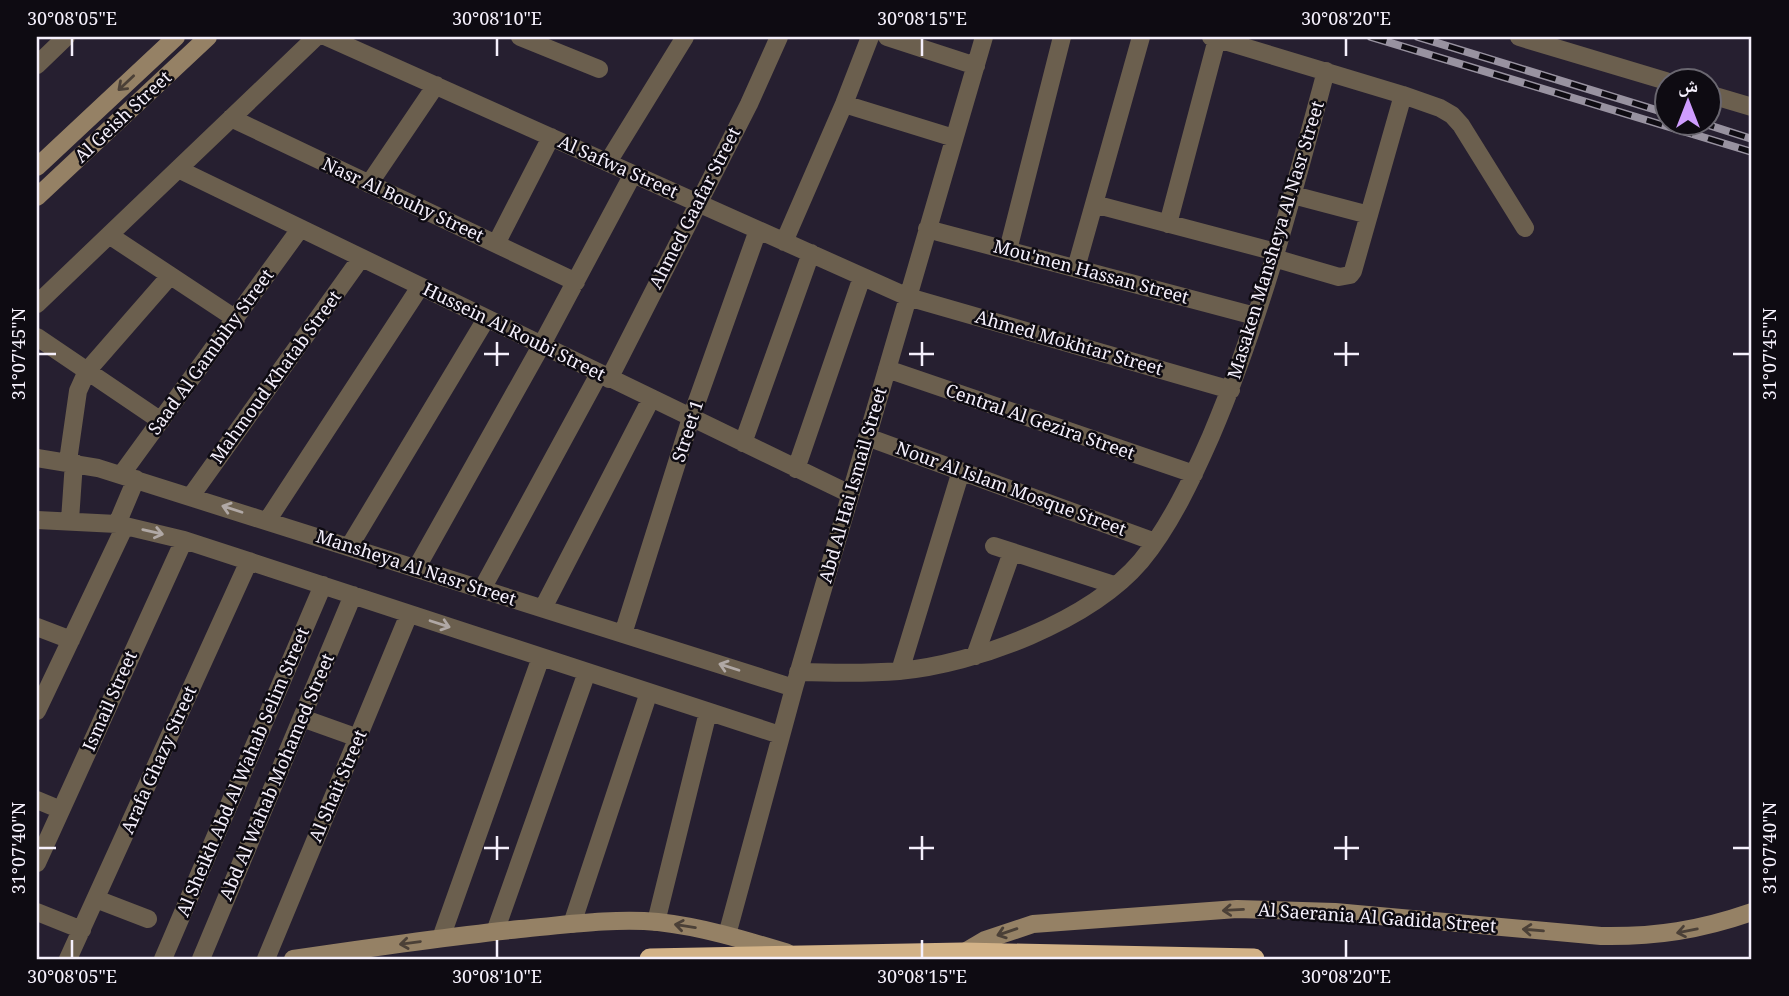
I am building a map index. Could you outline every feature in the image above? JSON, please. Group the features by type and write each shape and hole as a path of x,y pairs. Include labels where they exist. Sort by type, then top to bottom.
{"highway":[{"path":"650,959 962,953 1254,959"}],"main road":[{"name":"Al Geish Street","path":"37,167 176,37"},
{"name":"Al Geish Street","path":"37,197 208,37"},
{"name":"Al Saerania Al Gadida Street","path":"962,953 996,935 1033,924 1237,909 1335,912 1601,936 1640,937 1717,925 1752,912"},
{"path":"293,959 441,938 572,924 656,922 727,935 798,956"}],"street":[{"path":"37,65 66,37"},
{"path":"37,304 316,37"},
{"name":"Al Safwa Street","path":"327,37 908,297"},
{"path":"520,37 599,69"},
{"path":"608,162 685,37"},
{"name":"Ahmed Gaafar Street","path":"482,589 604,376 749,104 779,37"},
{"path":"784,242 870,37"},
{"path":"887,37 976,66"},
{"name":"Abd Al Hai Ismail Street","path":"727,935 780,735 984,37"},
{"path":"1008,250 1062,37"},
{"path":"1076,268 1141,37"},
{"path":"1519,37 1652,77"},
{"path":"1168,224 1214,38 1440,108 1457,120 1524,228"},
{"name":"Masaken Mansheya Al Nasr Street","path":"796,680 850,673 900,671 975,656 1054,624 1087,605 1140,562 1155,542 1194,474 1230,390 1275,255 1326,71"},
{"path":"369,184 436,85"},
{"path":"1094,204 1275,255 1339,277 1350,275 1403,95"},
{"path":"1722,98 1752,107"},
{"path":"844,104 954,138"},
{"name":"Nasr Al Bouhy Street","path":"231,118 576,282"},
{"path":"496,244 551,137"},
{"name":"Hussein Al Roubi Street","path":"178,169 850,494"},
{"path":"417,568 633,174"},
{"path":"1293,195 1369,215"},
{"name":"Saad Al Gambihy Street","path":"38,705 71,640 121,525 129,477 161,421 300,229"},
{"name":"Mou'men Hassan Street","path":"927,229 1255,316"},
{"name":"Street 1","path":"623,634 691,418 758,230"},
{"path":"109,235 236,319"},
{"path":"743,443 811,253"},
{"name":"Mahmoud Khatab Street","path":"191,496 361,258"},
{"path":"70,520 71,462 78,391 87,371 170,276"},
{"path":"796,469 862,277"},
{"path":"267,521 420,286"},
{"name":"Ahmed Mokhtar Street","path":"908,297 1230,390"},
{"path":"349,547 486,318"},
{"path":"37,337 161,421"},
{"name":"Central Al Gezira Street","path":"887,369 1194,474"},
{"path":"543,608 651,399"},
{"name":"Nour Al Islam Mosque Street","path":"867,437 1155,542"},
{"name":"Mansheya Al Nasr Street","path":"37,458 71,462 129,477 623,634 796,680"},
{"path":"900,671 961,471"},
{"path":"38,524 70,520 121,525 184,540 780,735"},
{"name":"Ismail Street","path":"37,863 184,540"},
{"path":"994,546 1114,584"},
{"path":"975,656 1012,552"},
{"name":"Arafa Ghazy Street","path":"68,959 249,561"},
{"name":"Al Sheikh Abd Al Wahab Selim Street","path":"163,959 323,585"},
{"name":"Abd Al Wahab Mohamed Street","path":"201,959 354,595"},
{"name":"Al Shait Street","path":"266,959 409,614"},
{"path":"37,626 71,640"},
{"path":"441,938 541,657"},
{"path":"495,932 587,672"},
{"path":"572,924 649,692"},
{"path":"656,922 708,712"},
{"path":"302,718 358,738"},
{"path":"37,800 61,810"},
{"path":"96,899 148,919"},
{"path":"37,912 82,930"}],"railway":[{"path":"1371,37 1752,152"},
{"path":"1418,37 1652,109"},
{"path":"1722,129 1752,139"}]}
